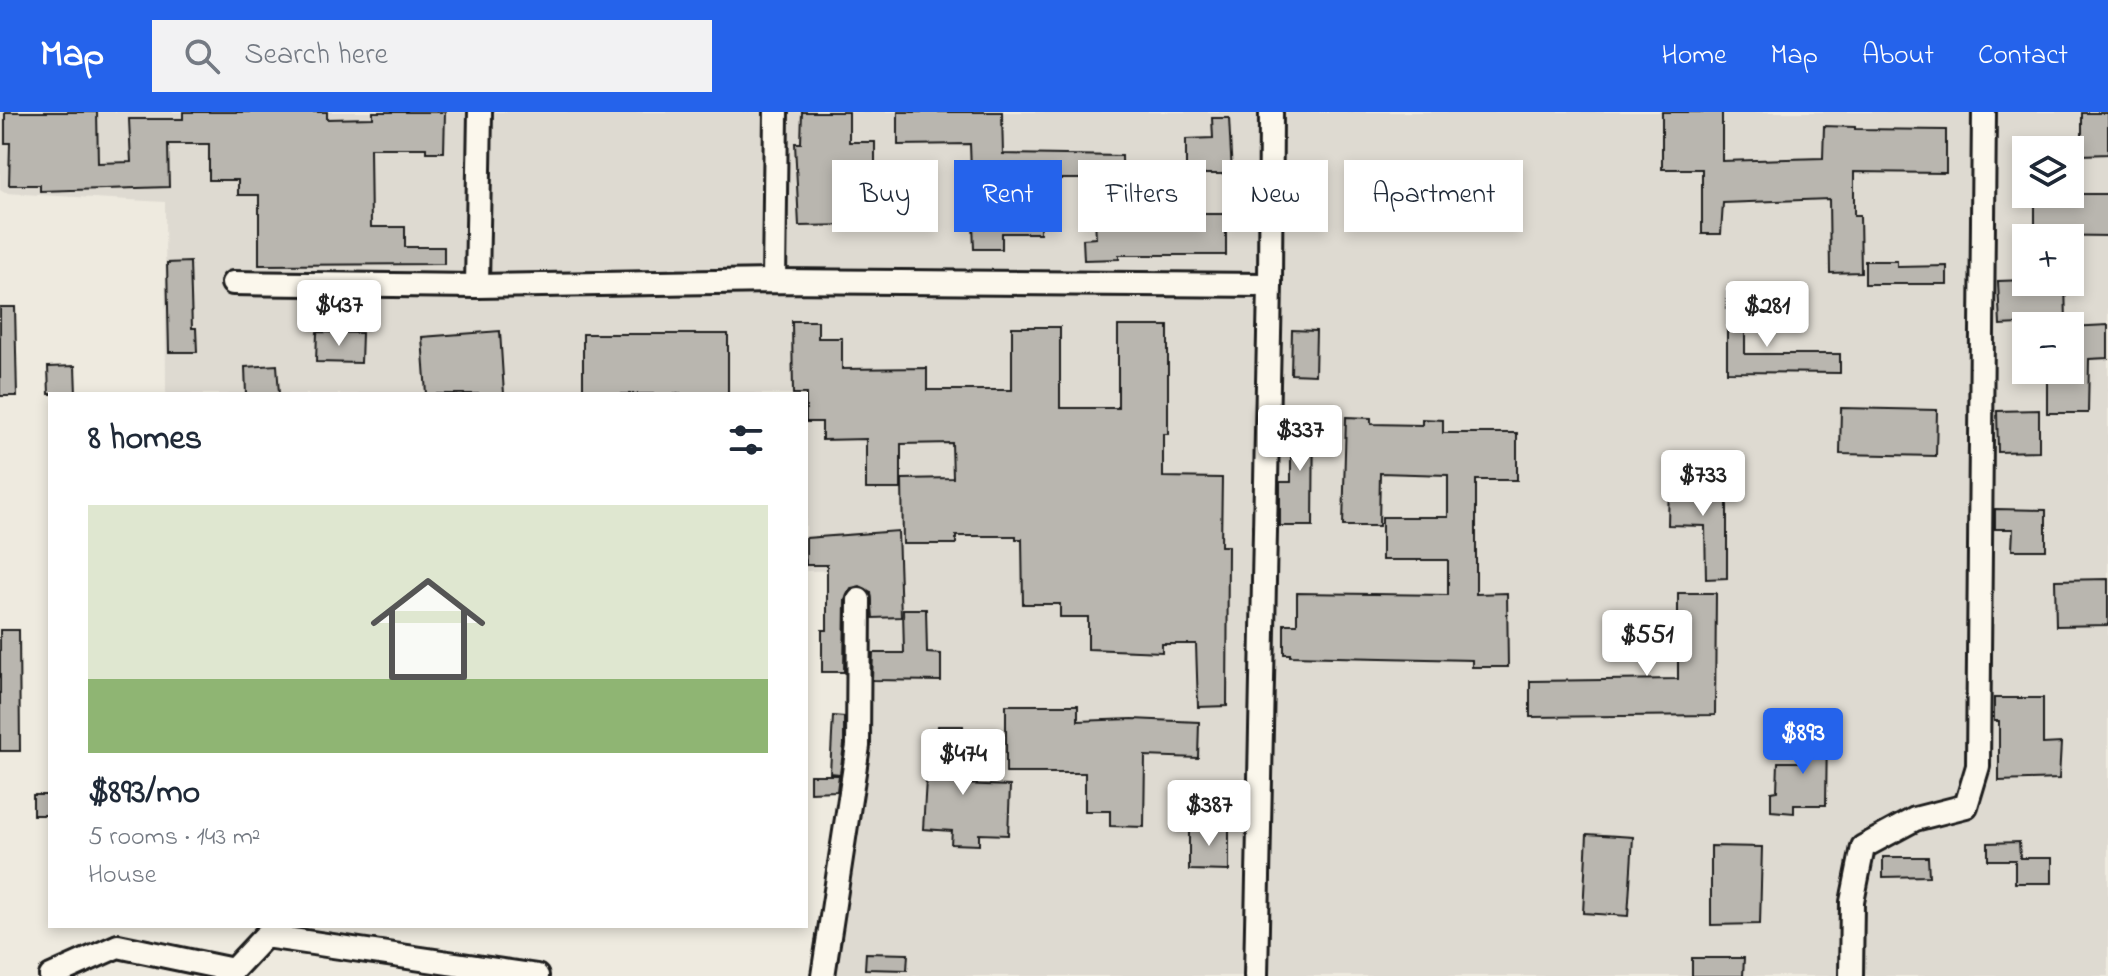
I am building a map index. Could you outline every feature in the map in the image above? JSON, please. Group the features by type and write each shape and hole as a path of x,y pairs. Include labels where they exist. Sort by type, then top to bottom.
{"street":[{"path":"477,286 480,112"},
{"path":"774,281 776,112"},
{"path":"1256,976 1271,112"},
{"path":"1851,976 1852,902 1863,847 1915,819 1966,806 1978,766 1984,112"},
{"path":"233,283 477,286 774,281 1270,285"},
{"path":"823,976 858,746 859,600"},
{"path":"51,976 118,946 233,970 265,936 537,976"}],"shaded area":[{"path":"0,112 2108,112 2108,976 816,976 857,792 854,570 808,571 808,392 166,392 165,202 5,193 0,190"}],"building":[{"path":"5,112 97,112 98,163 131,162 129,119 183,119 183,112 327,112 327,119 373,118 373,112 445,112 444,152 426,152 426,148 370,148 371,227 405,227 405,247 444,247 444,264 259,265 259,195 238,195 238,180 209,180 209,144 168,144 169,187 40,191 40,185 9,185 10,143 5,143"},
{"path":"802,112 849,112 849,142 875,142 875,160 832,160 832,225 799,226 795,143 801,143"},
{"path":"898,112 1002,112 1003,154 1122,156 1122,160 1078,160 1078,179 1062,179 1062,160 971,160 970,144 898,145"},
{"path":"1662,112 1722,112 1722,161 1823,158 1824,126 1946,130 1946,173 1854,172 1854,215 1860,215 1861,272 1830,273 1829,199 1723,203 1721,234 1702,234 1702,169 1662,169"},
{"path":"2082,113 2108,113 2108,154 2084,155"},
{"path":"1212,118 1229,118 1231,160 1222,160 1222,174 1206,174 1206,160 1186,160 1186,139 1213,138"},
{"path":"2084,194 2108,194 2108,236 2084,236 2084,224 2035,224 2035,208 2084,208"},
{"path":"1206,214 1222,214 1226,255 1119,255 1119,259 1084,260 1083,239 1096,238 1096,232 1206,232"},
{"path":"973,232 1040,232 1002,233 1002,249 974,249"},
{"path":"1865,261 1897,261 1897,267 1947,266 1947,284 1865,284"},
{"path":"190,262 192,328 196,328 197,352 169,352 167,263"},
{"path":"2012,280 2012,296 2065,296 2066,312 2012,312 2012,324 2000,325 1998,281"},
{"path":"1727,292 1745,292 1745,354 1840,354 1840,373 1727,372"},
{"path":"0,307 15,307 17,396 0,396"},
{"path":"792,321 818,321 818,338 842,338 842,369 927,368 927,390 1012,390 1012,327 1060,327 1060,408 1118,408 1118,326 1168,326 1168,434 1163,434 1163,477 1222,478 1221,546 1228,546 1227,706 1198,707 1196,644 1162,644 1162,652 1088,649 1088,617 1060,617 1060,604 1023,604 1022,539 1016,539 1016,536 956,536 956,544 903,544 902,479 953,478 952,443 901,444 901,489 866,489 866,439 822,440 822,422 808,422 808,392 793,392"},
{"path":"2108,325 2108,358 2089,359 2088,413 2047,413 2047,384 2084,384 2084,326"},
{"path":"1292,330 1316,331 1315,375 1291,374"},
{"path":"500,331 504,392 426,392 422,337"},
{"path":"317,332 362,333 361,363 316,362"},
{"path":"583,334 728,334 728,392 583,392"},
{"path":"277,365 279,392 246,392 245,367"},
{"path":"75,366 76,392 49,392 48,367"},
{"path":"1841,408 1937,410 1936,456 1840,454"},
{"path":"1291,409 1314,409 1313,526 1280,526 1280,482 1291,482"},
{"path":"2039,410 2039,451 1998,452 1997,411"},
{"path":"1346,417 1371,418 1371,424 1422,425 1422,419 1443,420 1443,433 1517,433 1517,480 1476,480 1476,594 1507,593 1508,667 1472,667 1472,660 1284,654 1284,624 1297,624 1297,593 1448,595 1448,560 1382,560 1382,517 1448,517 1448,475 1380,473 1379,526 1343,526"},
{"path":"1669,481 1727,482 1727,578 1706,579 1705,526 1668,525"},
{"path":"1995,509 2046,510 2046,550 2012,550 2013,529 1995,529"},
{"path":"898,531 901,617 873,618 871,592 860,586 851,588 845,600 844,672 822,672 822,630 827,630 827,565 808,565 808,538"},
{"path":"2108,579 2108,625 2056,626 2055,580"},
{"path":"1678,593 1716,593 1715,715 1530,717 1530,681 1678,679"},
{"path":"903,609 926,609 927,653 941,654 941,681 872,680 873,653 904,653"},
{"path":"0,630 19,630 20,751 0,751"},
{"path":"1994,698 2043,698 2043,744 2061,743 2059,779 1999,781 1999,721 1994,721"},
{"path":"1006,705 1078,705 1078,721 1132,719 1199,722 1198,758 1145,756 1144,827 1110,826 1110,811 1085,811 1085,773 1006,773"},
{"path":"833,716 844,717 840,774 830,773"},
{"path":"938,726 963,726 962,784 1010,786 1008,835 979,834 979,845 951,844 952,831 923,829 926,780 937,781"},
{"path":"1799,734 1827,734 1826,805 1794,805 1794,813 1771,811 1771,792 1777,791 1778,762 1799,762"},
{"path":"810,775 839,775 837,791 810,792"},
{"path":"33,795 48,795 48,815 33,815"},
{"path":"1189,826 1229,827 1229,871 1189,870"},
{"path":"1587,834 1633,837 1628,916 1583,913"},
{"path":"2019,842 2020,858 2052,858 2052,883 2015,883 2015,860 1988,860 1988,843"},
{"path":"1711,846 1762,847 1760,924 1711,925"},
{"path":"1883,857 1928,857 1929,876 1883,877"},
{"path":"866,953 908,954 907,970 865,969"},
{"path":"1692,958 1744,958 1743,976 1692,976"}]}
